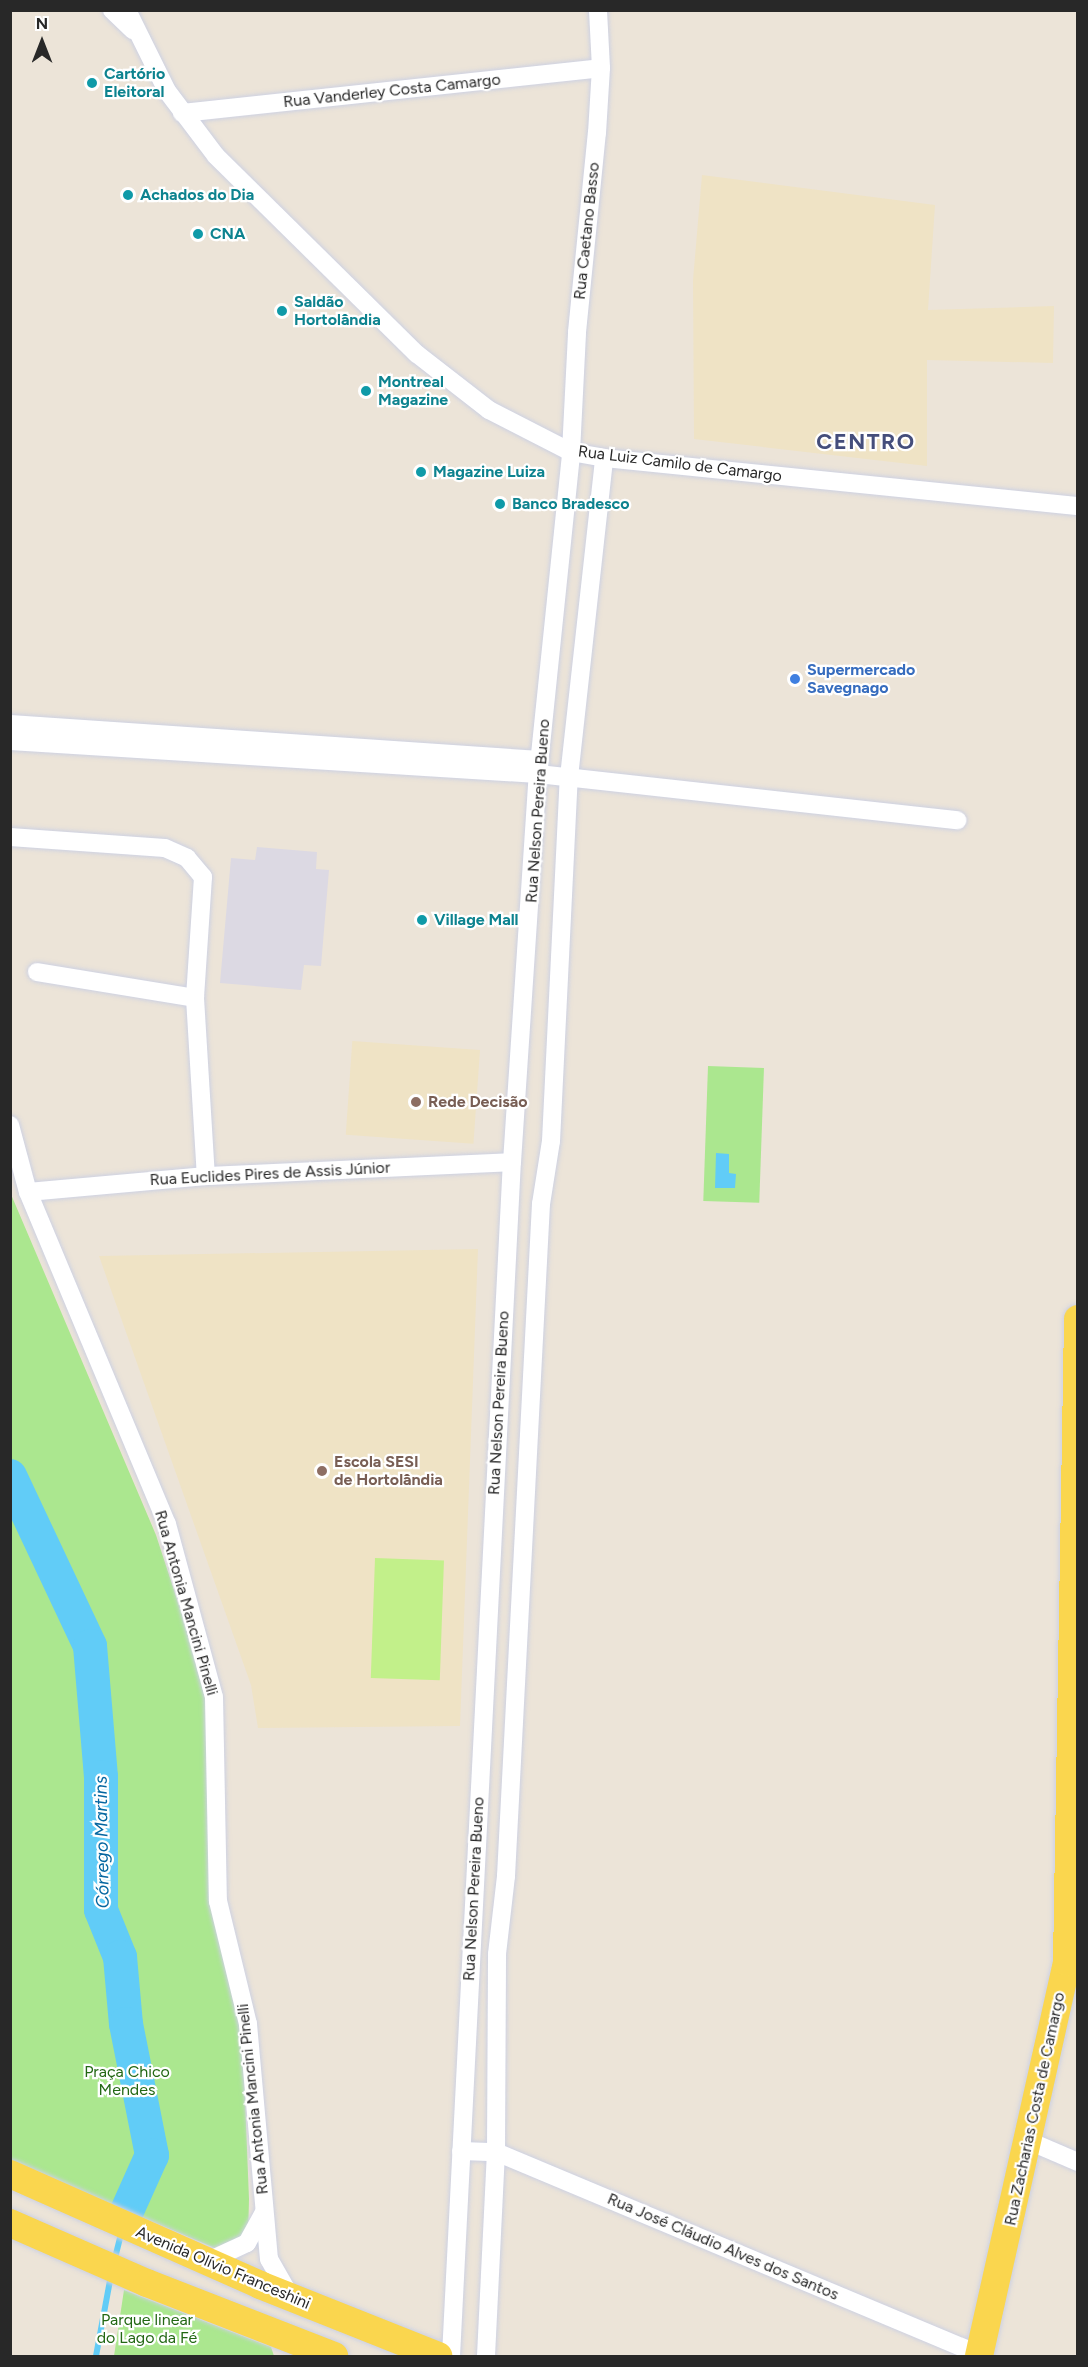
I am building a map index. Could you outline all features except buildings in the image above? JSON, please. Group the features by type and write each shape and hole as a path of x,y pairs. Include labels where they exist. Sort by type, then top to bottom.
{"main road":[{"name":"Rua Zacharias Costa de Camargo","path":"981,2356 1072,1963 1077,1319"},
{"name":"Avenida Olívio Franceshini","path":"10,2174 206,2262 438,2356"},
{"path":"10,2223 147,2283 334,2356"}],"street":[{"name":"Rua Luiz Camilo de Camargo","path":"112,10 134,31"},
{"name":"Rua Luiz Camilo de Camargo","path":"127,10 134,31 182,113 216,156 417,354 489,410 571,452 604,458 1077,506"},
{"name":"Rua Caetano Basso","path":"571,452 577,332 601,68 598,10"},
{"name":"Rua Vanderley Costa Camargo","path":"182,113 601,68"},
{"name":"Rua Nelson Pereira Bueno","path":"451,2356 512,1162 539,767 571,452"},
{"name":"Rua Nelson Pereira Bueno","path":"486,2356 496,2152 497,1954 506,1876 541,1204 551,1141 569,777 604,458"},
{"path":"10,724 539,767 569,777 957,820"},
{"path":"10,741 539,767"},
{"path":"10,837 165,848 187,858 203,877 195,998 206,1176"},
{"path":"37,972 195,998"},
{"name":"Rua Antonia Mancini Pinelli","path":"10,1125 28,1192 167,1524 214,1697 218,1901 248,2024 264,2212 271,2266 292,2297"},
{"name":"Rua Euclides Pires de Assis Júnior","path":"28,1192 206,1176 512,1162"},
{"path":"1029,2141 1077,2162"},
{"name":"Rua José Cláudio Alves dos Santos","path":"461,2151 496,2152 981,2356"},
{"name":"Rua Antonia Mancini Pinelli","path":"206,2262 247,2243 264,2212"}],"shaded area":[{"path":"702,175 935,205 928,310 1054,306 1053,363 927,360 927,466 694,439 693,280"},
{"path":"257,847 317,852 316,869 329,870 321,966 304,965 301,990 220,983 231,858 255,860"},
{"name":"Rede Decisão","path":"352,1041 480,1050 473,1144 346,1135"},
{"name":"Escola SESI de Hortolândia","path":"478,1249 460,1726 258,1728 251,1685 99,1256"}],"green space":[{"path":"708,1066 764,1068 759,1203 703,1201"},
{"name":"Praça Chico Mendes","path":"10,1192 156,1535 208,1694 210,1905 242,2020 249,2199 248,2239 229,2254 11,2162"},
{"path":"375,1558 444,1560 440,1680 371,1678"},
{"name":"Parque linear do Lago da Fé","path":"124,2290 271,2347 274,2356 114,2356"}],"water":[{"path":"716,1153 729,1154 729,1173 736,1174 735,1188 715,1188"}],"waterway":[{"name":"Córrego Martins","path":"10,1476 90,1646 101,1777 101,1910 120,1957 126,2024 152,2155 127,2211"},
{"name":"Córrego Martins","path":"114,2262 122,2231"},
{"name":"Córrego Martins","path":"96,2356 111,2275"}],"place":[{"name":"Cartório Eleitoral","path":"92,83"},
{"name":"Achados do Dia","path":"128,195"},
{"name":"CNA","path":"198,234"},
{"name":"Saldão Hortolândia","path":"282,311"},
{"name":"Montreal Magazine","path":"366,391"},
{"name":"Magazine Luiza","path":"421,472"},
{"name":"Banco Bradesco","path":"500,504"},
{"name":"Supermercado Savegnago","path":"795,679"},
{"name":"Village Mall","path":"422,920"},
{"name":"Rede Decisão","path":"416,1102"},
{"name":"Escola SESI de Hortolândia","path":"322,1471"}],"district":[{"name":"CENTRO","path":"866,442"}]}
